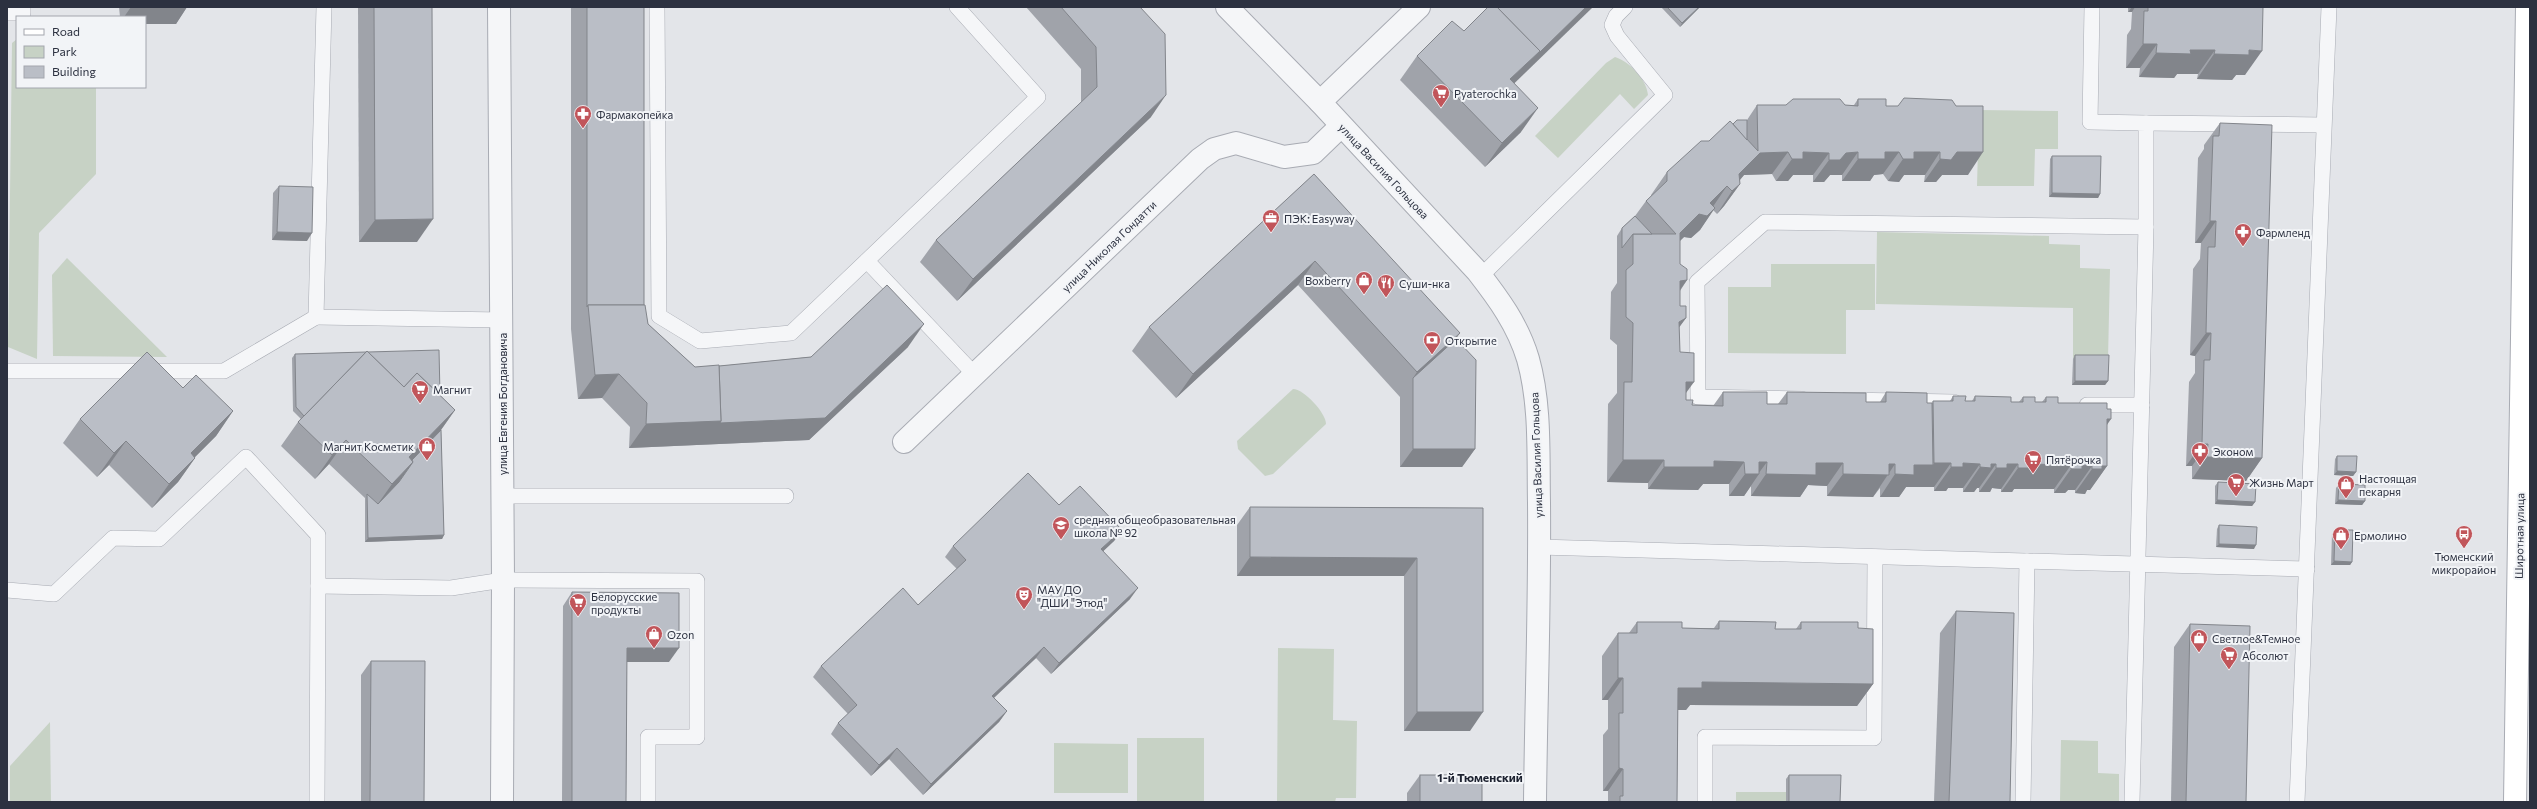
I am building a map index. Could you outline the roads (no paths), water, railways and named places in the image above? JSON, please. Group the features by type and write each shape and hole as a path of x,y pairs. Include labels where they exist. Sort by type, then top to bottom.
{"main road":[{"name":"Широтная улица","path":"2515,802 2526,235 2527,7"}],"street":[{"name":"улица Евгения Богдановича","path":"499,7 503,496 502,802"},
{"name":"улица Василия Гольцова","path":"1227,7 1320,102 1481,276 1507,312 1518,334 1534,383 1537,409 1539,547 1534,802"},
{"path":"1320,102 1419,7"},
{"name":"улица Николая Гондатти","path":"904,442 1189,169 1210,152 1236,143 1284,157 1296,157 1312,153 1341,126"}],"lane":[{"path":"7,13 23,13 23,7"},
{"path":"316,316 324,7"},
{"path":"657,7 659,316 700,341 791,333 1038,97 957,7"},
{"path":"1481,276 1665,95 1617,36 1612,25 1616,16 1625,7"},
{"path":"2092,7 2090,122 2323,125"},
{"path":"2297,802 2323,125 2329,7"},
{"path":"2132,802 2146,227 2146,123"},
{"path":"1816,399 1698,397 1697,282 1765,222 2146,227"},
{"path":"866,261 975,374"},
{"path":"7,371 224,370 316,316 502,320"},
{"path":"1832,400 1966,402"},
{"path":"2069,404 2142,404"},
{"path":"7,590 54,594 113,538 159,539 246,457 318,535 317,802"},
{"path":"503,496 786,496"},
{"path":"1539,547 2307,569"},
{"path":"1705,802 1705,737 1874,738 1875,557"},
{"path":"2023,802 2027,561"},
{"path":"318,586 451,588 503,580 697,581 697,737 648,737 648,802"}],"place":[{"name":"Pyaterochka","path":"1441,108"},
{"name":"Фармакопейка","path":"583,129"},
{"name":"ПЭК: Easyway","path":"1271,233"},
{"name":"Фармленд","path":"2243,247"},
{"name":"Boxberry","path":"1364,295"},
{"name":"Суши-нка","path":"1386,298"},
{"name":"Открытие","path":"1432,355"},
{"name":"Магнит","path":"420,404"},
{"name":"Магнит Косметик","path":"427,461"},
{"name":"Эконом","path":"2200,466"},
{"name":"Пятёрочка","path":"2033,474"},
{"name":"Жизнь Март","path":"2236,497"},
{"name":"Настоящая пекарня","path":"2346,499"},
{"name":"средняя общеобразовательная школа № 92","path":"1061,540"},
{"name":"Тюменский микрорайон","path":"2464,549"},
{"name":"Ермолино","path":"2341,550"},
{"name":"МАУ ДО \"ДШИ \"Этюд\"","path":"1024,610"},
{"name":"Белорусские продукты","path":"578,617"},
{"name":"Ozon","path":"654,649"},
{"name":"Светлое&Темное","path":"2199,653"},
{"name":"Абсолют","path":"2229,670"}],"district":[{"name":"1-й Тюменский","path":"1480,777"}]}
